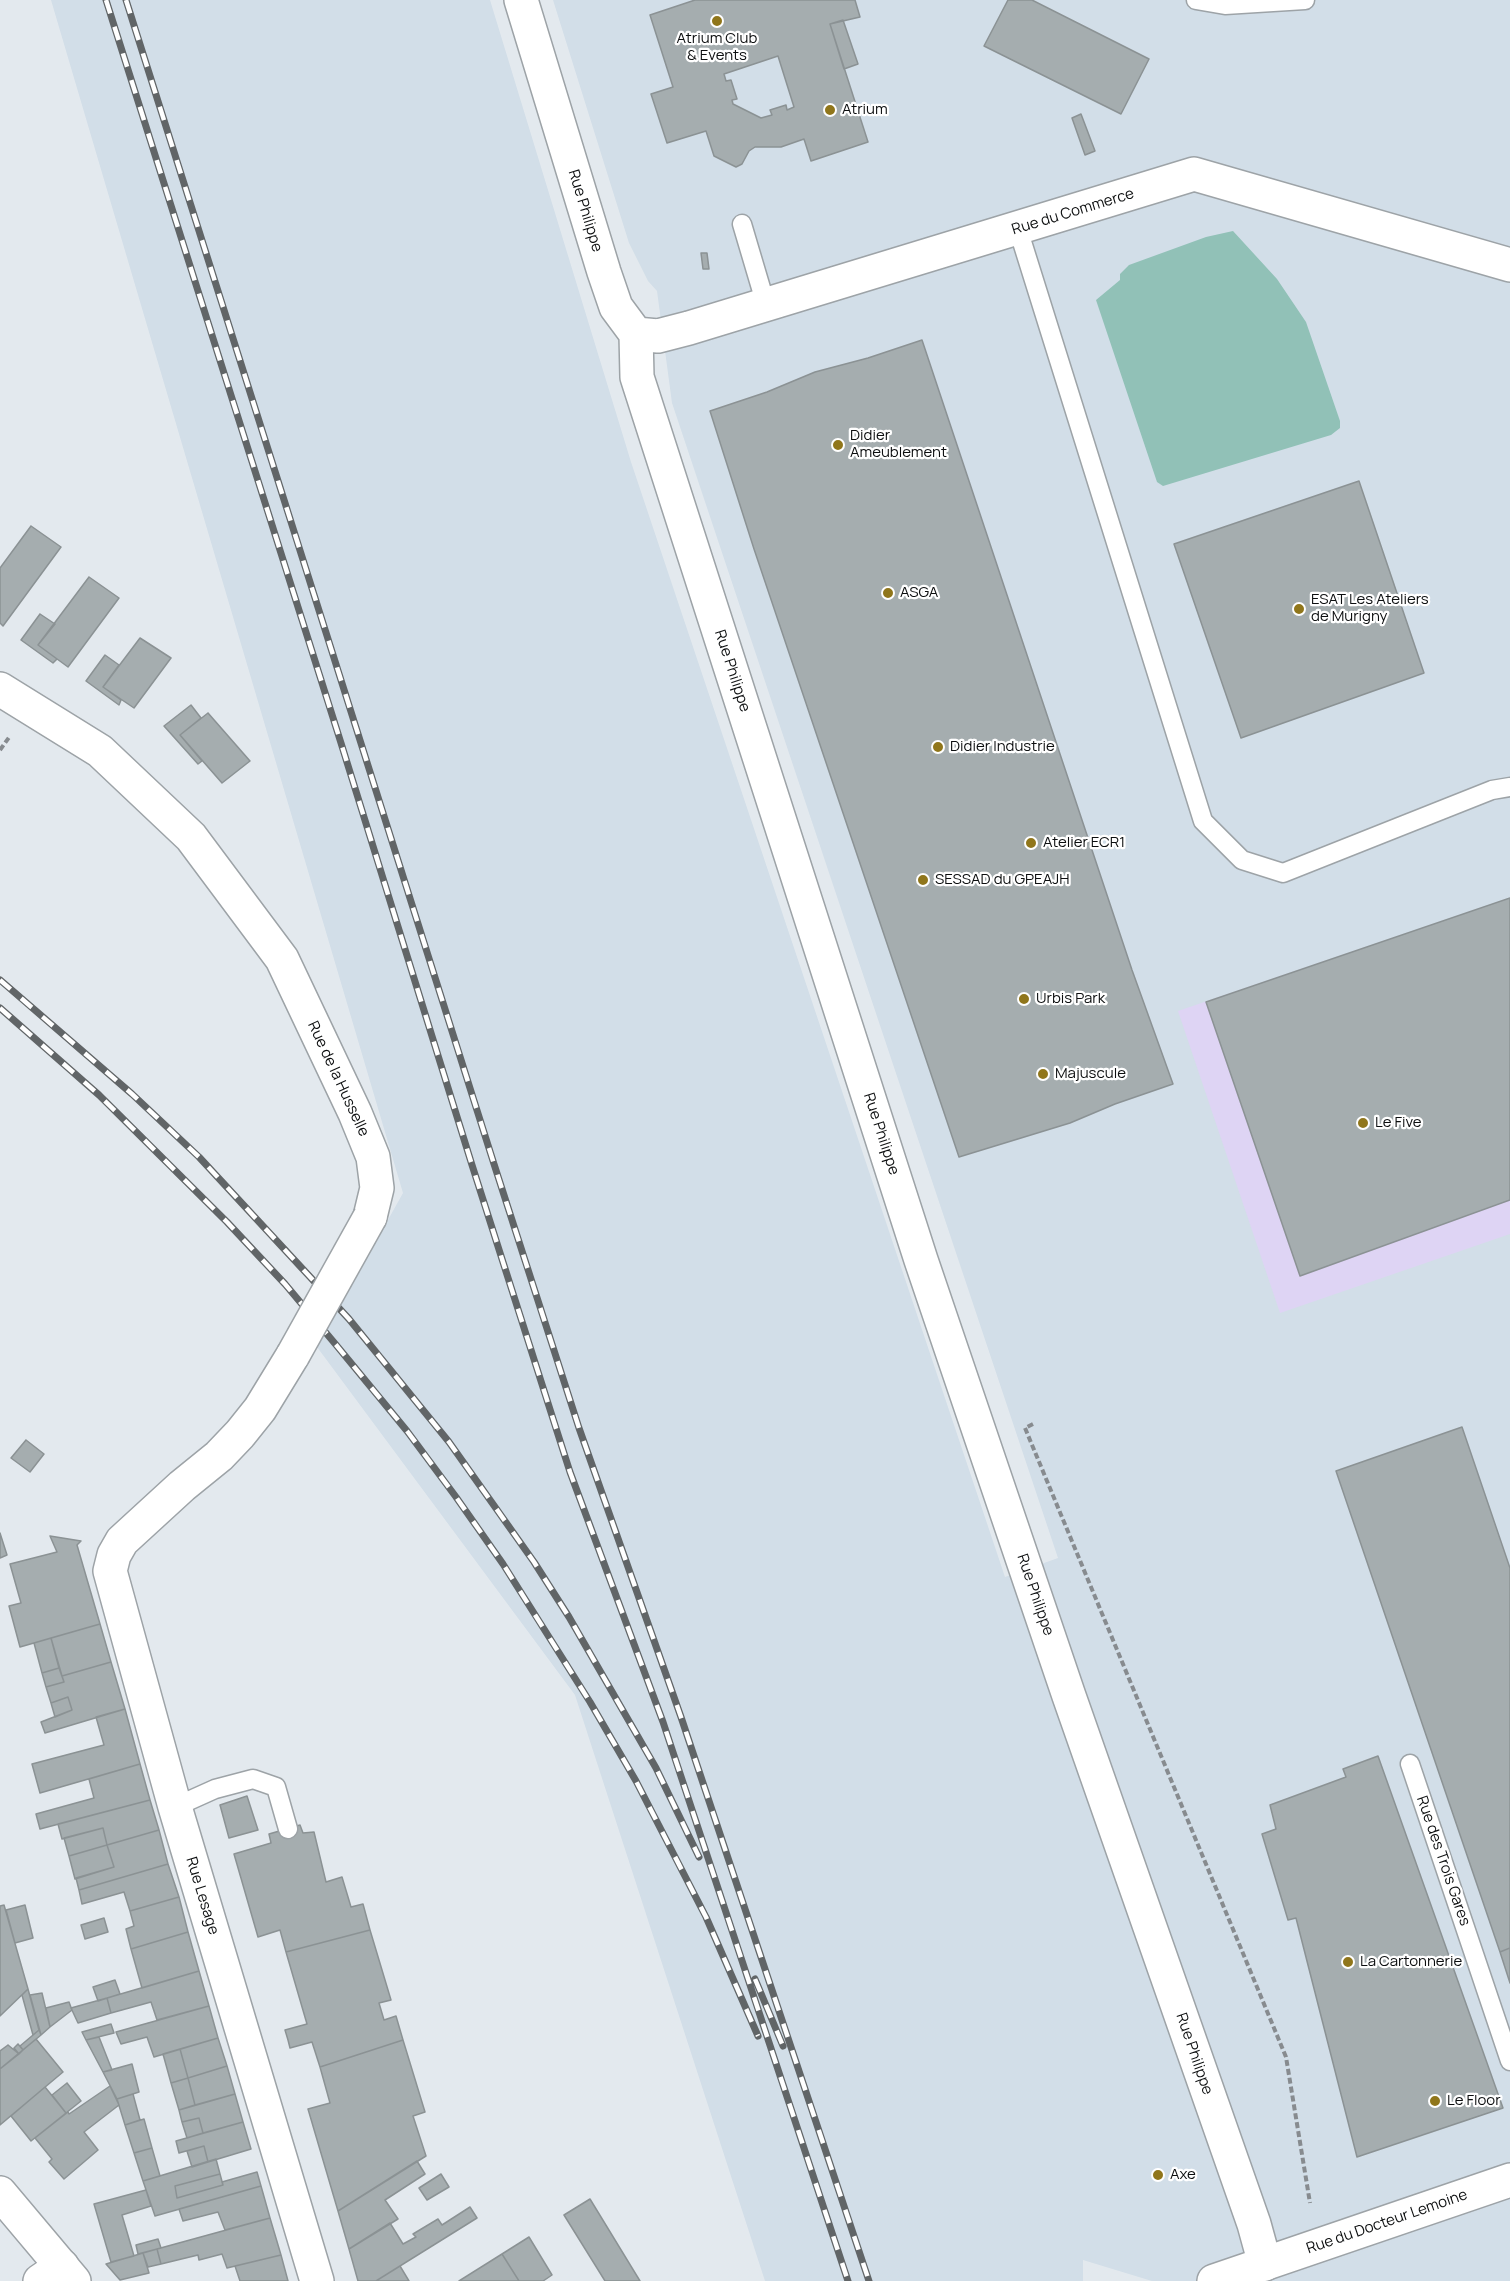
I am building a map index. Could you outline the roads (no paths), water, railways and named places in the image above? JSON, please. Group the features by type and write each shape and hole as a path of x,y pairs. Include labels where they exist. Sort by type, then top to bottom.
{"street":[{"name":"Rue Philippe","path":"521,0 616,307 636,333 637,376 921,1260 1069,1696 1254,2224 1265,2264"},
{"name":"Rue du Commerce","path":"636,333 658,336 1194,174 1510,265"},
{"name":"Rue de la Husselle","path":"0,689 100,751 191,837 282,959 374,1157 377,1188 370,1217 260,1409 219,1456 144,1519"},
{"name":"Rue Lesage","path":"144,1519 122,1541 114,1555 110,1571 175,1807 317,2281"},
{"name":"Rue du Docteur Lemoine","path":"1214,2281 1510,2180"},
{"path":"0,2193 59,2276"}],"lane":[{"path":"1196,0 1225,5 1305,0"},
{"path":"742,224 766,305"},
{"path":"1018,229 1203,821 1242,860 1283,873 1492,790 1510,787"},
{"name":"Rue des Trois Gares","path":"1410,1764 1510,2061"},
{"path":"175,1807 215,1789 253,1779 276,1787 288,1829"}],"railway":[{"path":"106,0 570,1472 663,1722 848,2281"},
{"path":"126,0 579,1428 681,1717 869,2281"},
{"path":"0,980 132,1094 199,1157 349,1319 449,1442 534,1562 569,1617 656,1768 699,1857"},
{"path":"0,1008 99,1095 227,1222 285,1284 407,1431 456,1497 503,1564 590,1702 636,1781 706,1917 758,2036"},
{"path":"755,1979 783,2046"}],"place":[{"name":"Atrium Club & Events","path":"717,21"},
{"name":"Atrium","path":"830,110"},
{"name":"Didier Ameublement","path":"838,445"},
{"name":"ASGA","path":"888,593"},
{"name":"ESAT Les Ateliers de Murigny","path":"1299,609"},
{"name":"Didier Industrie","path":"938,747"},
{"name":"Atelier ECR1","path":"1031,843"},
{"name":"SESSAD du GPEAJH","path":"923,880"},
{"name":"Urbis Park","path":"1024,999"},
{"name":"Majuscule","path":"1043,1074"},
{"name":"Le Five","path":"1363,1123"},
{"name":"La Cartonnerie","path":"1348,1962"},
{"name":"Le Floor","path":"1435,2101"},
{"name":"Axe","path":"1158,2175"}]}
